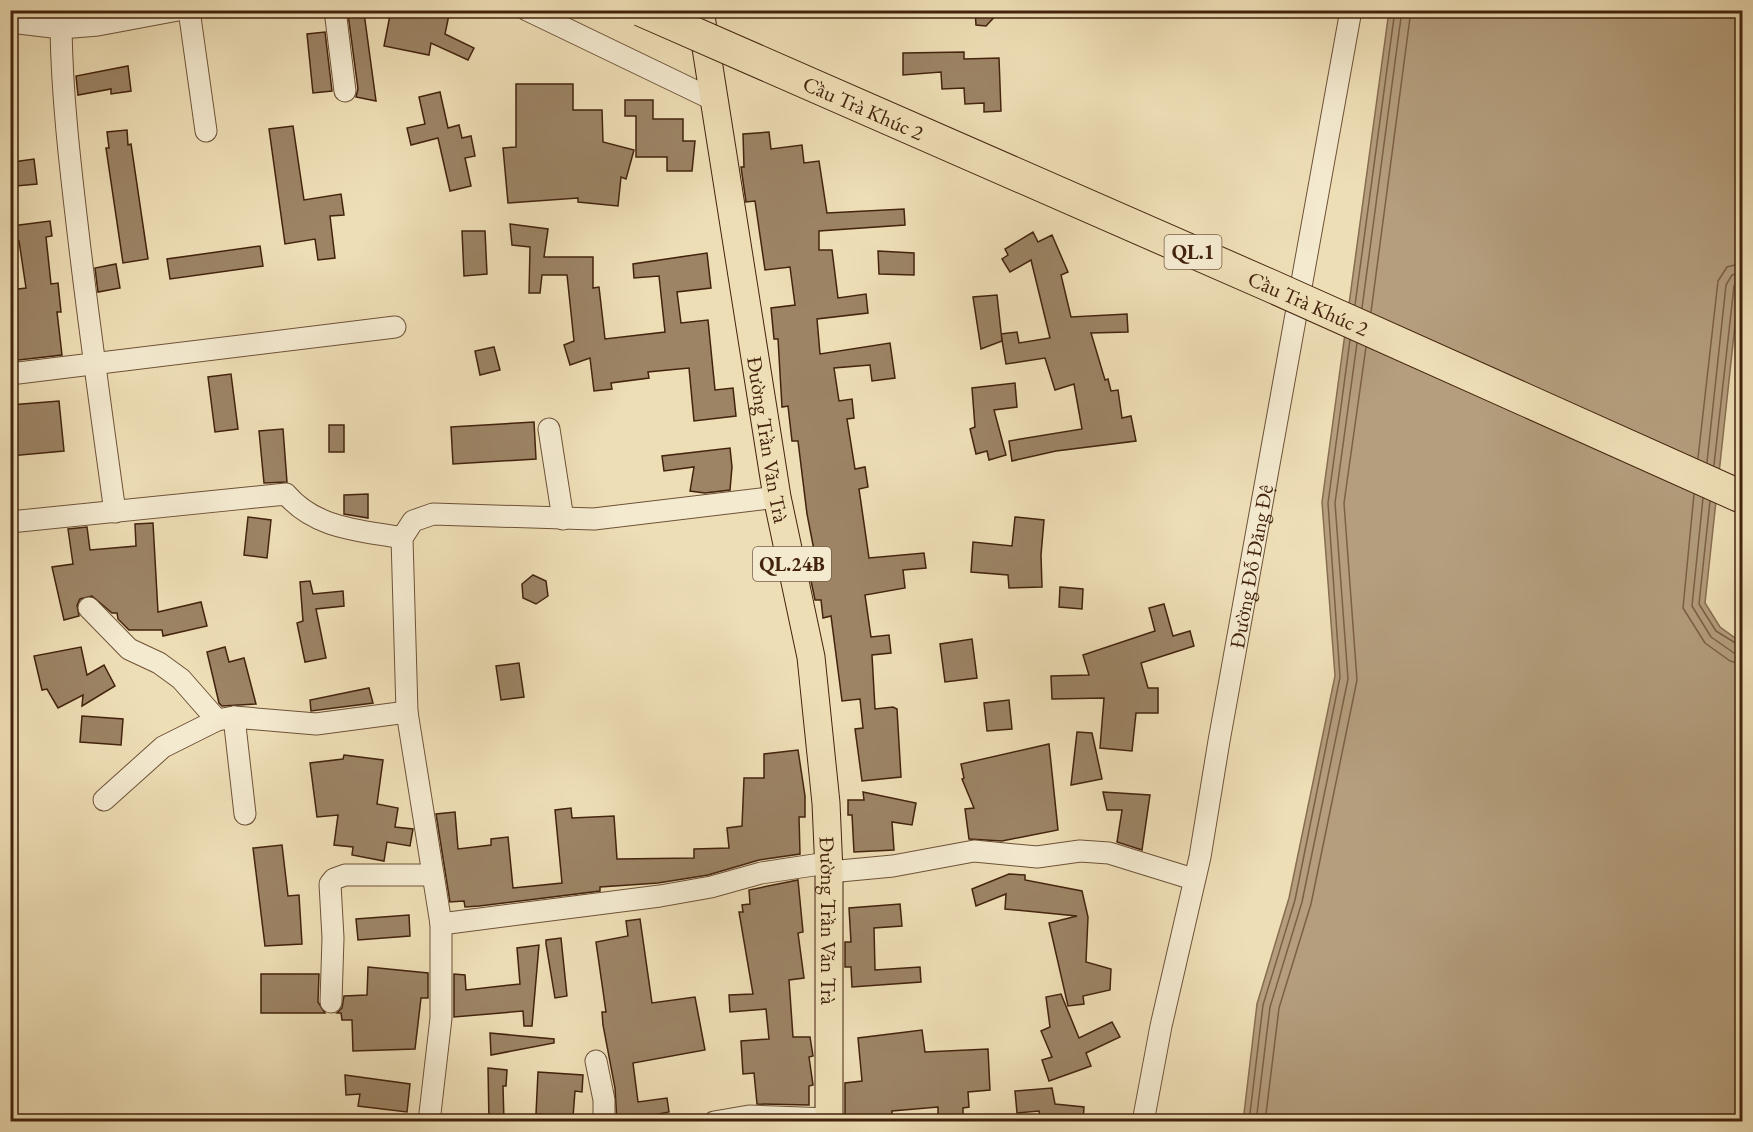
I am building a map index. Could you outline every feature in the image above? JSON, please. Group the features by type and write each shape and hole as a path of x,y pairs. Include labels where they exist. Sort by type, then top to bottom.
{"highway":[{"name":"Cầu Trà Khúc 2","path":"641,10 1271,286 1743,497"}],"main road":[{"name":"Đường Trần Văn Trà","path":"700,10 777,497 811,657 826,803 829,1120"}],"street":[{"path":"10,22 61,28 97,18 178,10"},
{"path":"189,10 206,131"},
{"path":"334,10 345,91"},
{"path":"527,10 714,100"},
{"name":"Đường Đỗ Đăng Đệ","path":"1143,1122 1193,879 1200,856 1351,10"},
{"path":"61,28 71,171 115,512"},
{"path":"10,374 395,327"},
{"path":"549,429 563,519"},
{"path":"10,522 286,494 299,510 320,521 402,538"},
{"path":"429,1122 441,1018 441,924 407,712 402,538 413,520 432,514 594,519 777,497"},
{"path":"89,608 129,650 159,663 181,679 225,719 245,814"},
{"path":"104,800 163,747 225,719 316,724 407,712"},
{"path":"441,924 660,896 711,887 760,873 828,867 893,866 974,851 1037,857 1080,851 1109,854 1193,879"},
{"path":"331,1002 333,938 330,884 345,875 433,875"},
{"path":"596,1061 604,1100 604,1122"},
{"path":"714,1122 749,1116 829,1120"}],"water":[{"path":"1389,11 1742,11 1742,260 1705,603 1720,627 1742,643 1742,1121 1243,1122 1257,1004 1289,898 1335,676 1322,502"}],"building":[{"path":"391,10 450,10 445,34 474,48 468,60 431,43 429,55 384,46"},
{"path":"975,10 1001,10 986,26 976,25"},
{"path":"364,13 376,101 356,97 358,89 348,14"},
{"path":"325,32 332,91 313,93 307,34"},
{"path":"964,52 964,59 999,58 1001,111 984,112 984,103 965,104 964,88 942,89 941,72 903,75 903,53"},
{"path":"128,66 131,91 111,94 111,89 78,95 76,76"},
{"path":"516,84 573,84 573,110 602,110 603,142 634,150 626,179 621,177 618,206 578,202 578,198 508,203 503,148 516,147"},
{"path":"440,92 448,128 459,125 462,138 471,136 475,156 465,158 471,186 450,191 438,138 411,145 407,128 425,124 419,97"},
{"path":"625,100 653,100 653,119 683,119 683,141 695,141 692,171 667,171 667,157 636,157 636,116 625,116"},
{"path":"293,126 304,200 341,194 344,215 330,216 335,258 318,260 315,239 285,244 269,129"},
{"path":"127,130 148,259 123,263 106,148 109,148 107,132"},
{"path":"769,132 771,149 802,145 804,163 819,161 827,213 904,209 905,225 819,231 819,250 832,250 838,298 866,294 868,313 817,319 820,354 890,343 895,378 872,381 870,365 834,368 839,401 852,399 854,418 847,419 855,469 865,467 868,487 859,489 869,558 924,553 926,568 903,570 905,588 865,595 871,637 889,635 891,653 872,655 875,709 893,707 897,709 901,777 862,781 855,729 863,728 860,699 842,701 831,616 823,618 821,600 815,600 805,552 814,550 798,441 792,441 788,406 782,407 778,339 774,339 771,308 795,305 790,267 765,270 755,201 746,202 741,167 744,167 743,134"},
{"path":"34,159 37,184 16,186 13,162"},
{"path":"50,221 52,236 46,237 51,284 58,283 61,312 57,312 62,355 10,361 10,290 26,288 19,241 14,241 12,226"},
{"path":"510,224 548,229 544,257 593,257 593,288 599,287 605,339 665,332 659,276 634,278 633,264 707,253 711,288 677,292 681,323 708,320 715,390 733,388 736,416 694,421 689,368 648,372 649,378 611,383 612,389 594,391 590,358 570,365 564,345 574,341 567,275 542,275 540,293 529,293 530,247 512,245"},
{"path":"462,231 485,231 487,274 464,276"},
{"path":"1033,232 1038,242 1052,235 1068,272 1061,275 1071,317 1127,314 1128,332 1091,333 1105,380 1108,379 1111,391 1118,390 1122,418 1131,416 1136,441 1056,451 1012,461 1009,441 1082,429 1074,384 1055,390 1045,358 1006,364 1001,334 1017,332 1019,343 1050,338 1031,260 1010,272 1002,259 1008,255 1005,249"},
{"path":"260,246 263,266 170,279 167,259"},
{"path":"878,251 914,253 914,275 879,274"},
{"path":"116,264 120,288 98,292 95,268"},
{"path":"997,295 1002,341 981,349 973,297"},
{"path":"494,347 500,370 480,375 475,351"},
{"path":"231,374 238,429 215,432 208,377"},
{"path":"1015,383 1017,407 994,410 1006,455 989,460 987,451 976,454 970,429 975,427 972,388"},
{"path":"59,401 64,451 10,456 10,405"},
{"path":"534,422 536,459 453,464 451,427"},
{"path":"329,425 344,425 344,452 329,452"},
{"path":"283,429 287,482 264,483 259,431"},
{"path":"730,448 732,467 730,490 705,493 690,491 694,467 664,471 662,456"},
{"path":"368,494 368,518 344,514 344,495"},
{"path":"248,517 271,520 267,558 244,555"},
{"path":"1015,517 1044,520 1041,555 1042,587 1009,588 1008,575 971,572 973,542 1012,546"},
{"path":"153,523 158,612 201,602 207,626 163,636 162,630 129,630 118,619 117,613 112,613 92,596 80,599 77,605 79,616 64,620 52,567 73,564 68,529 87,527 90,550 136,546 135,524"},
{"path":"533,575 546,581 548,596 536,604 523,598 522,584"},
{"path":"310,581 313,594 343,591 344,606 316,609 326,658 305,662 297,623 303,621 300,582"},
{"path":"1060,587 1083,589 1082,609 1059,607"},
{"path":"1164,604 1173,636 1190,631 1194,646 1141,663 1148,688 1158,688 1158,713 1136,713 1132,751 1100,748 1104,698 1052,699 1051,676 1089,675 1083,655 1155,631 1149,608"},
{"path":"972,639 977,678 945,682 940,644"},
{"path":"81,647 87,675 104,665 115,686 82,706 83,695 58,708 47,689 42,690 34,656"},
{"path":"225,647 229,662 244,658 256,704 222,706 219,703 207,652"},
{"path":"519,663 524,697 501,700 496,666"},
{"path":"369,688 373,703 311,711 310,700"},
{"path":"1009,700 1012,729 987,731 984,703"},
{"path":"82,716 123,719 121,745 80,742"},
{"path":"1077,732 1092,733 1102,779 1071,785"},
{"path":"1049,744 1058,830 1002,841 969,839 965,809 974,808 962,779 964,778 961,764"},
{"path":"798,750 805,796 805,817 799,817 800,854 759,860 708,875 658,883 600,887 600,891 479,906 465,907 464,901 450,902 436,814 455,812 458,849 491,845 491,839 508,837 513,888 562,883 555,810 571,808 572,818 614,816 617,859 694,858 694,849 729,848 727,828 742,826 744,778 764,778 764,754"},
{"path":"344,755 383,760 377,804 398,808 395,827 413,829 410,846 387,842 384,861 352,855 353,847 334,845 338,815 317,817 310,763 343,759"},
{"path":"863,792 916,803 912,825 892,822 894,850 854,852 852,815 848,815 848,800 864,800"},
{"path":"1103,792 1150,795 1142,850 1117,842 1122,810 1107,810"},
{"path":"282,845 288,896 299,895 302,944 265,946 253,848"},
{"path":"1009,874 1025,875 1025,880 1082,891 1088,917 1086,962 1111,969 1110,990 1083,996 1084,1004 1068,1006 1049,923 1077,916 1005,909 1006,894 976,906 972,889"},
{"path":"798,880 803,932 798,933 804,978 789,980 793,1037 810,1037 813,1056 809,1057 813,1085 809,1086 809,1105 757,1104 754,1073 743,1074 741,1041 769,1039 766,1009 730,1012 729,995 753,994 739,912 743,912 742,905 750,904 749,890"},
{"path":"900,904 902,926 874,928 875,970 920,967 921,982 852,987 851,967 845,967 845,942 851,942 849,908"},
{"path":"409,915 410,936 358,940 356,919"},
{"path":"640,919 652,1003 695,997 705,1050 633,1063 638,1102 667,1098 669,1112 653,1115 654,1122 617,1122 615,1088 603,1025 602,1012 606,1012 596,942 628,936 626,921"},
{"path":"561,938 567,996 555,998 546,940"},
{"path":"539,945 532,1026 524,1026 523,1011 454,1017 454,974 465,975 466,990 520,984 517,948"},
{"path":"368,967 428,973 428,998 421,998 415,1049 353,1051 352,1020 342,1020 341,1013 337,1013 342,1008 344,996 367,995"},
{"path":"261,974 319,974 318,1002 325,1013 261,1013"},
{"path":"1061,994 1079,1038 1112,1022 1120,1037 1086,1053 1091,1066 1049,1081 1042,1060 1052,1057 1041,1031 1050,1027 1046,997"},
{"path":"922,1030 925,1052 988,1049 990,1090 968,1092 969,1107 963,1108 963,1122 938,1122 938,1107 892,1111 892,1122 863,1122 863,1117 845,1118 845,1083 862,1081 858,1038"},
{"path":"490,1033 554,1039 554,1043 491,1055"},
{"path":"488,1068 507,1070 506,1086 503,1086 504,1122 489,1122"},
{"path":"538,1072 583,1075 582,1092 575,1091 573,1117 536,1114"},
{"path":"345,1075 410,1084 407,1112 358,1106 360,1094 346,1095"},
{"path":"1052,1088 1055,1104 1084,1107 1083,1122 1058,1119 1058,1122 1041,1122 1039,1111 1017,1113 1015,1091"}]}
